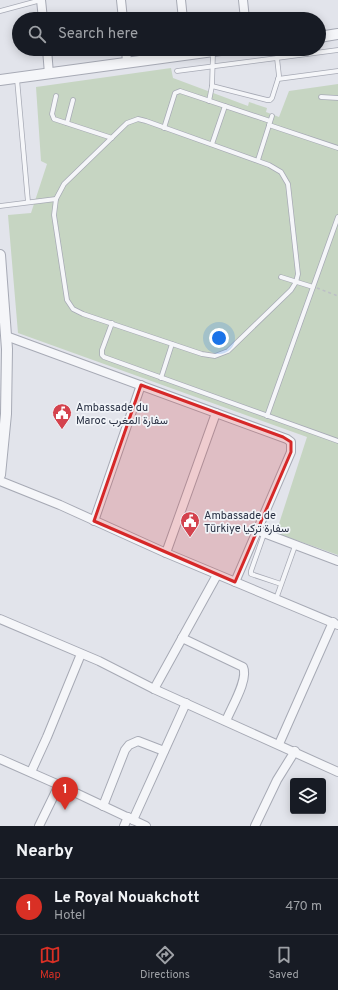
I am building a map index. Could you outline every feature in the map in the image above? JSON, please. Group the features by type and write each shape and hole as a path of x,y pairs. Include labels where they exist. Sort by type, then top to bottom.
{"street":[{"path":"41,0 42,12"},
{"path":"121,0 122,12"},
{"path":"181,0 183,12"},
{"path":"243,0 244,12"},
{"path":"326,36 338,34"},
{"path":"47,56 49,74"},
{"path":"126,56 127,63"},
{"path":"0,80 127,63 166,56"},
{"path":"0,255 6,336 4,348 6,414 0,476"},
{"path":"6,336 283,437 291,442 291,452 256,530 235,582"},
{"path":"94,521 141,385"},
{"path":"166,553 216,413"},
{"path":"0,481 60,505 166,553 335,624 279,744"},
{"path":"256,530 338,562"},
{"path":"154,689 217,575"},
{"path":"0,619 81,654 154,689 279,744 338,772"},
{"path":"182,638 243,667 245,674 243,681 226,721"},
{"path":"31,772 81,654"},
{"path":"124,826 130,818 164,751 186,703"},
{"path":"103,806 125,750 129,745 138,741 164,751"},
{"path":"255,826 277,780 295,752"},
{"path":"0,759 146,826"},
{"path":"38,826 59,785"}],"lane":[{"path":"0,11 41,0"},
{"path":"326,52 338,50"},
{"path":"209,101 212,86 213,56"},
{"path":"177,71 292,56"},
{"path":"212,86 268,100 272,98 278,79 279,70 277,58"},
{"path":"278,79 338,71"},
{"path":"17,78 28,202"},
{"path":"164,128 176,92 180,91 338,148"},
{"path":"56,96 52,116 54,119 112,138"},
{"path":"321,97 338,98"},
{"path":"67,123 73,100"},
{"path":"212,144 225,106"},
{"path":"258,160 272,116"},
{"path":"134,120 142,120 258,160 275,167 285,177 288,184 298,274 296,282 291,290 228,351 215,356 208,356 78,312 73,309 67,300 54,215 56,198 64,184 112,138 127,123 134,120"},
{"path":"0,206 56,198"},
{"path":"267,416 338,217"},
{"path":"281,277 313,287"},
{"path":"112,323 102,350 102,355 104,357 338,441"},
{"path":"160,378 172,344"},
{"path":"264,534 251,574 281,584"},
{"path":"276,599 296,546"}],"path":[{"path":"313,287 338,296"}],"highlighted area":[{"path":"141,385 283,437 291,442 291,452 235,582 94,521"}],"green space":[{"path":"171,68 173,78 248,106 249,102 267,108 266,112 279,117 289,91 338,84 338,555 276,533 307,437 18,333 8,215 31,213 47,164 41,161 36,87"}],"place":[{"name":"Ambassade du Maroc سفارة المغرب","path":"62,430"},
{"name":"Ambassade de Türkiye سفارة تركيا","path":"190,538"},
{"name":"Le Royal Nouakchott","path":"65,810"}]}
